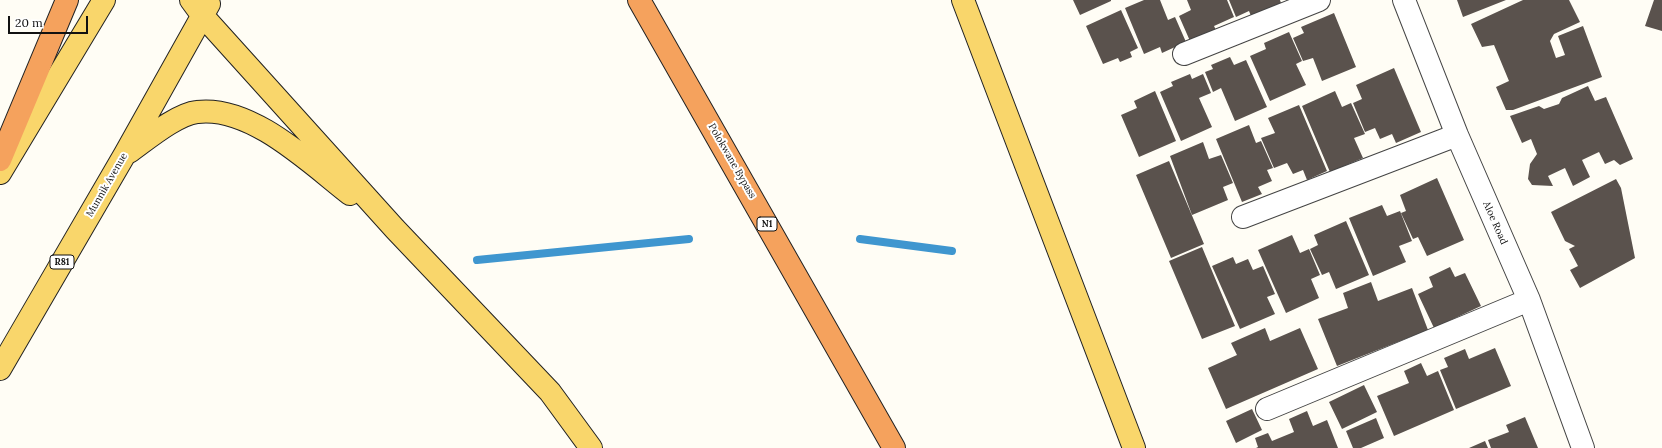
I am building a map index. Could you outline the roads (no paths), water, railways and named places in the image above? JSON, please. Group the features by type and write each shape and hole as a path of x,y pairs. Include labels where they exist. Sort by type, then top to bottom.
{"highway":[{"path":"0,160 67,0"},
{"name":"Polokwane Bypass","path":"639,0 894,448"}],"main road":[{"path":"0,173 104,0"},
{"path":"963,0 1134,448"},
{"path":"201,5 395,229 550,392 591,448"},
{"name":"Munnik Avenue","path":"0,369 125,154 201,5"},
{"path":"125,154 171,123 196,112 221,112 251,122 285,144 395,229"}],"street":[{"path":"1184,54 1319,0"},
{"name":"Aloe Road","path":"1404,0 1457,136 1529,300 1583,448"},
{"path":"1242,217 1457,136"},
{"path":"1267,409 1529,300"}],"waterway":[{"path":"477,260 689,239"},
{"path":"860,239 952,251"}]}
